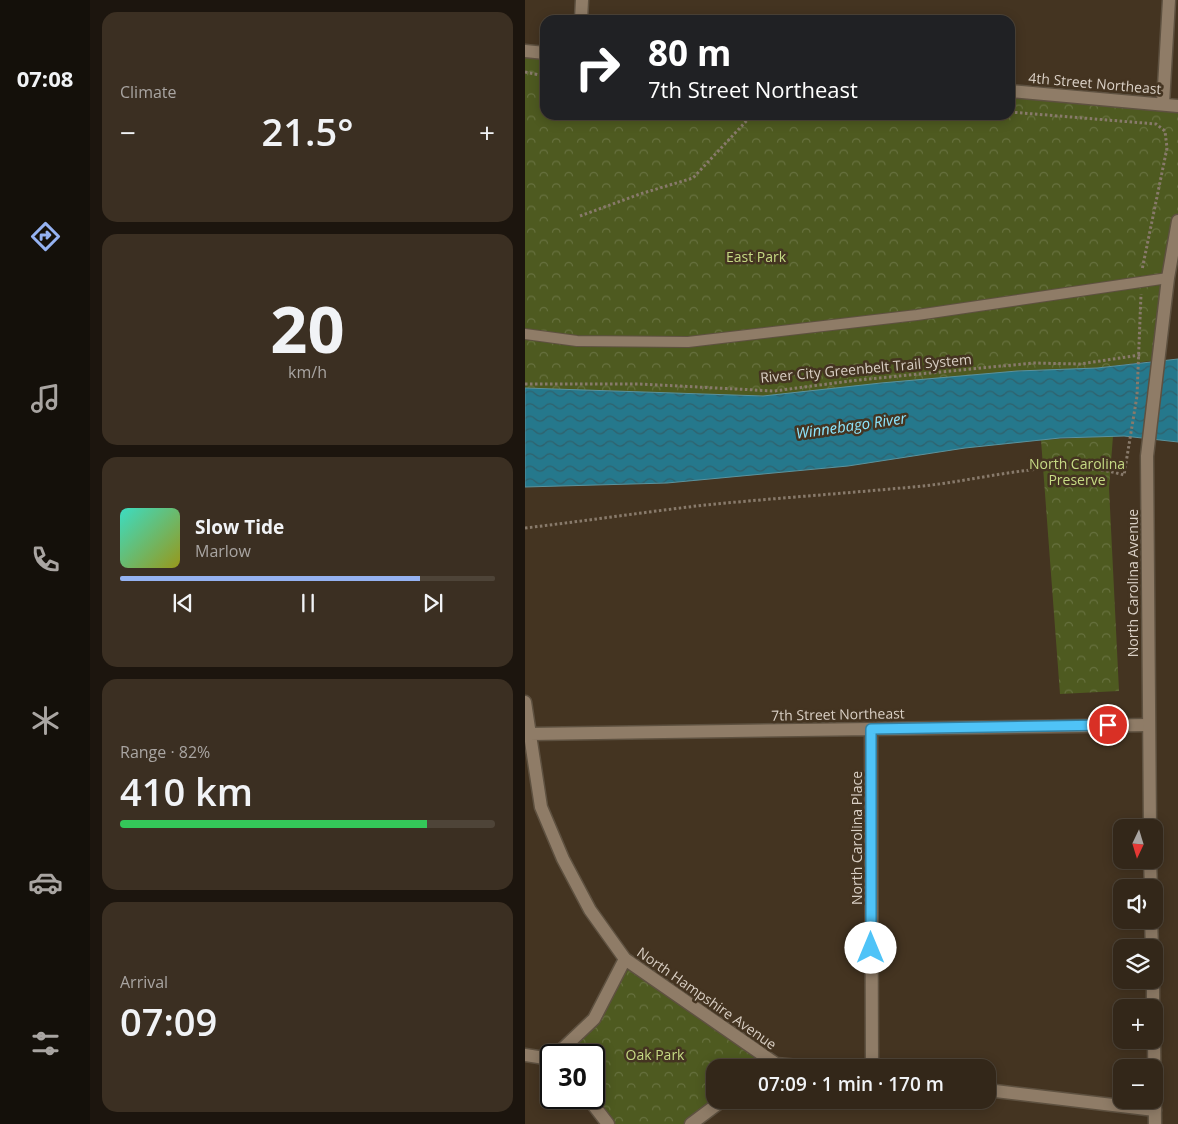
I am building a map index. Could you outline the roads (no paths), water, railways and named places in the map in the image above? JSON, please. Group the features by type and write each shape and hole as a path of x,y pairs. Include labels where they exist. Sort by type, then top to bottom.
{"street":[{"path":"581,15 582,0"},
{"path":"1163,104 1169,0"},
{"path":"525,51 540,52"},
{"name":"4th Street Northeast","path":"1015,91 1178,106"},
{"name":"North Carolina Avenue","path":"1150,819 1147,456 1168,278 1178,221"},
{"name":"North Hampshire Avenue","path":"525,702 541,808 563,859 590,910 625,959 764,1059"},
{"name":"7th Street Northeast","path":"529,734 1148,725"},
{"name":"North Carolina Place","path":"871,729 872,1059"},
{"path":"567,1044 594,1020 625,959"},
{"path":"1154,1049 1155,1124"},
{"path":"525,1054 540,1057"},
{"path":"996,1091 1155,1110"},
{"path":"596,1109 608,1124"},
{"path":"691,1124 711,1109"}],"lane":[{"path":"525,334 577,341 688,342 917,315 1140,280 1168,278"}],"water":[{"name":"Winnebago River","path":"1178,359 1178,442 1124,436 1060,438 965,448 848,466 667,483 525,487 525,388 763,396 881,383 1017,371 1097,368"}],"park label":[{"name":"East Park","path":"756,256"},
{"name":"North Carolina Preserve","path":"1077,472"},
{"name":"Oak Park","path":"655,1054"}]}
